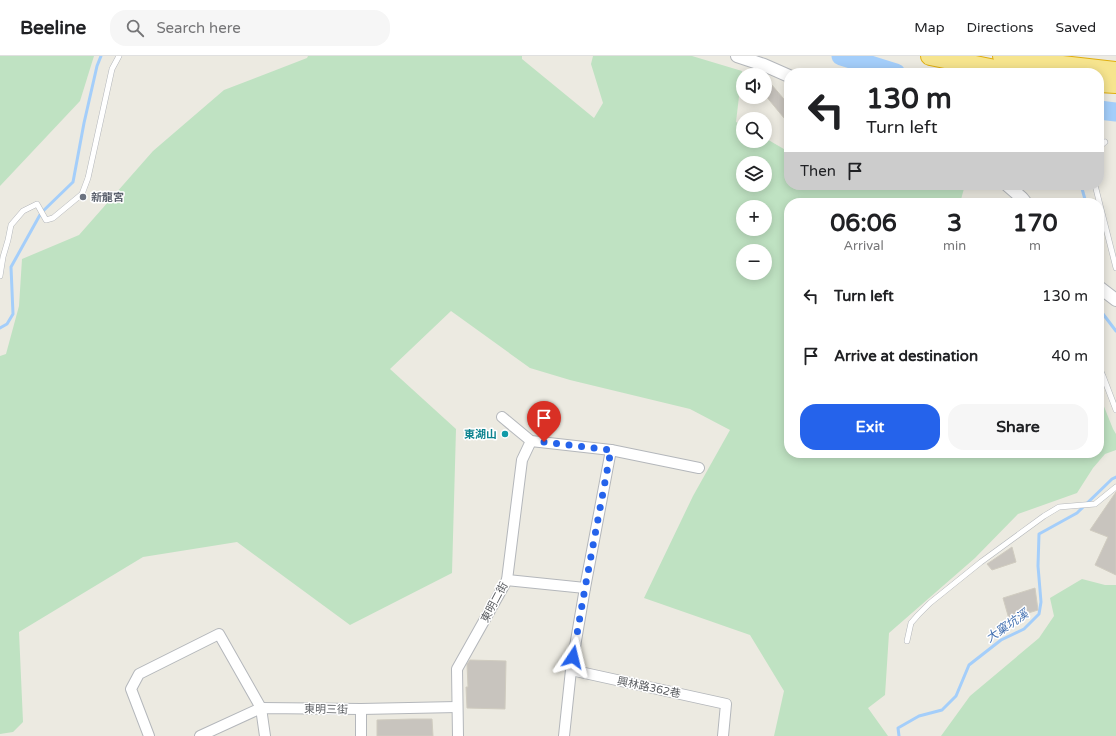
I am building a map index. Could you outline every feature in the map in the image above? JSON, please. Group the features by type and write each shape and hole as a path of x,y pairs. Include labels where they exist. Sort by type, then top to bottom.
{"highway":[{"path":"930,56 990,68"},
{"path":"1002,56 1018,60 1089,68"},
{"path":"1104,70 1116,71"},
{"path":"1104,83 1116,84"}],"street":[{"path":"737,56 784,74"},
{"path":"1013,190 1022,198"},
{"path":"502,417 531,441 611,450 699,468"},
{"name":"東明二街","path":"458,736 457,669 507,580 522,460 531,441"},
{"path":"564,736 571,670 611,450"},
{"path":"507,580 585,588"},
{"path":"149,736 131,689 139,674 219,634 261,708 265,736"},
{"name":"興林路362巷","path":"571,670 726,704 723,736"},
{"name":"東明三街","path":"200,736 261,708 361,709 457,707"},
{"path":"361,709 361,736"}],"lane":[{"path":"0,276 10,225 23,211 36,204 46,220 53,218 82,194 88,178 112,70 119,56"},
{"path":"1104,221 1116,268"},
{"path":"1104,376 1116,410"},
{"path":"907,641 910,623 930,603 981,562 1044,516 1059,507 1095,504 1116,487"}],"green space":[{"path":"0,56 94,56 80,101 0,186"},
{"path":"308,56 522,56 522,59 594,118 603,103 591,64 593,56 692,56 736,69 736,104 738,104 736,112 736,148 772,148 772,142 784,149 784,190 964,190 961,198 784,198 784,458 1102,458 1093,468 1077,493 1018,514 975,558 889,633 885,695 868,708 888,736 774,736 784,691 750,635 644,598 693,496 730,430 690,409 570,380 530,368 451,311 390,369 456,429 452,573 350,625 237,542 143,557 19,632 23,722 13,732 0,734 0,356 6,354 19,306 22,259 79,235 153,151 224,90 307,58"},
{"path":"1104,406 1116,434 1116,450 1104,455"},
{"path":"1082,579 1105,585 1116,585 1116,736 941,736 970,696 1039,638 1054,616 1050,598"}],"building":[{"path":"772,85 784,99 784,118 772,103"},
{"path":"1116,492 1116,575 1095,565 1108,537 1090,530"},
{"path":"1012,547 1016,562 992,570 987,564"},
{"path":"1035,588 1038,610 1009,619 1003,598"},
{"path":"470,660 506,661 505,709 467,708 467,664"},
{"path":"432,719 433,736 377,736 377,720"}],"waterway":[{"path":"0,328 7,324 13,314 11,267 41,213 73,182 84,123 97,66 101,56"},
{"path":"841,56 880,68"},
{"path":"1104,111 1116,112"},
{"name":"大窠坑溪","path":"1082,190 1085,198"},
{"name":"大窠坑溪","path":"1104,315 1116,331"},
{"name":"大窠坑溪","path":"899,736 898,728 919,716 942,710 956,696 969,665 1001,640 1024,629 1039,614 1041,602 1038,566 1039,534 1077,513 1112,479 1116,477"}],"place":[{"name":"新龍宮","path":"83,197"},
{"name":"東湖山","path":"505,434"}],"route":[{"path":"544,442 611,450 573,657"}]}
